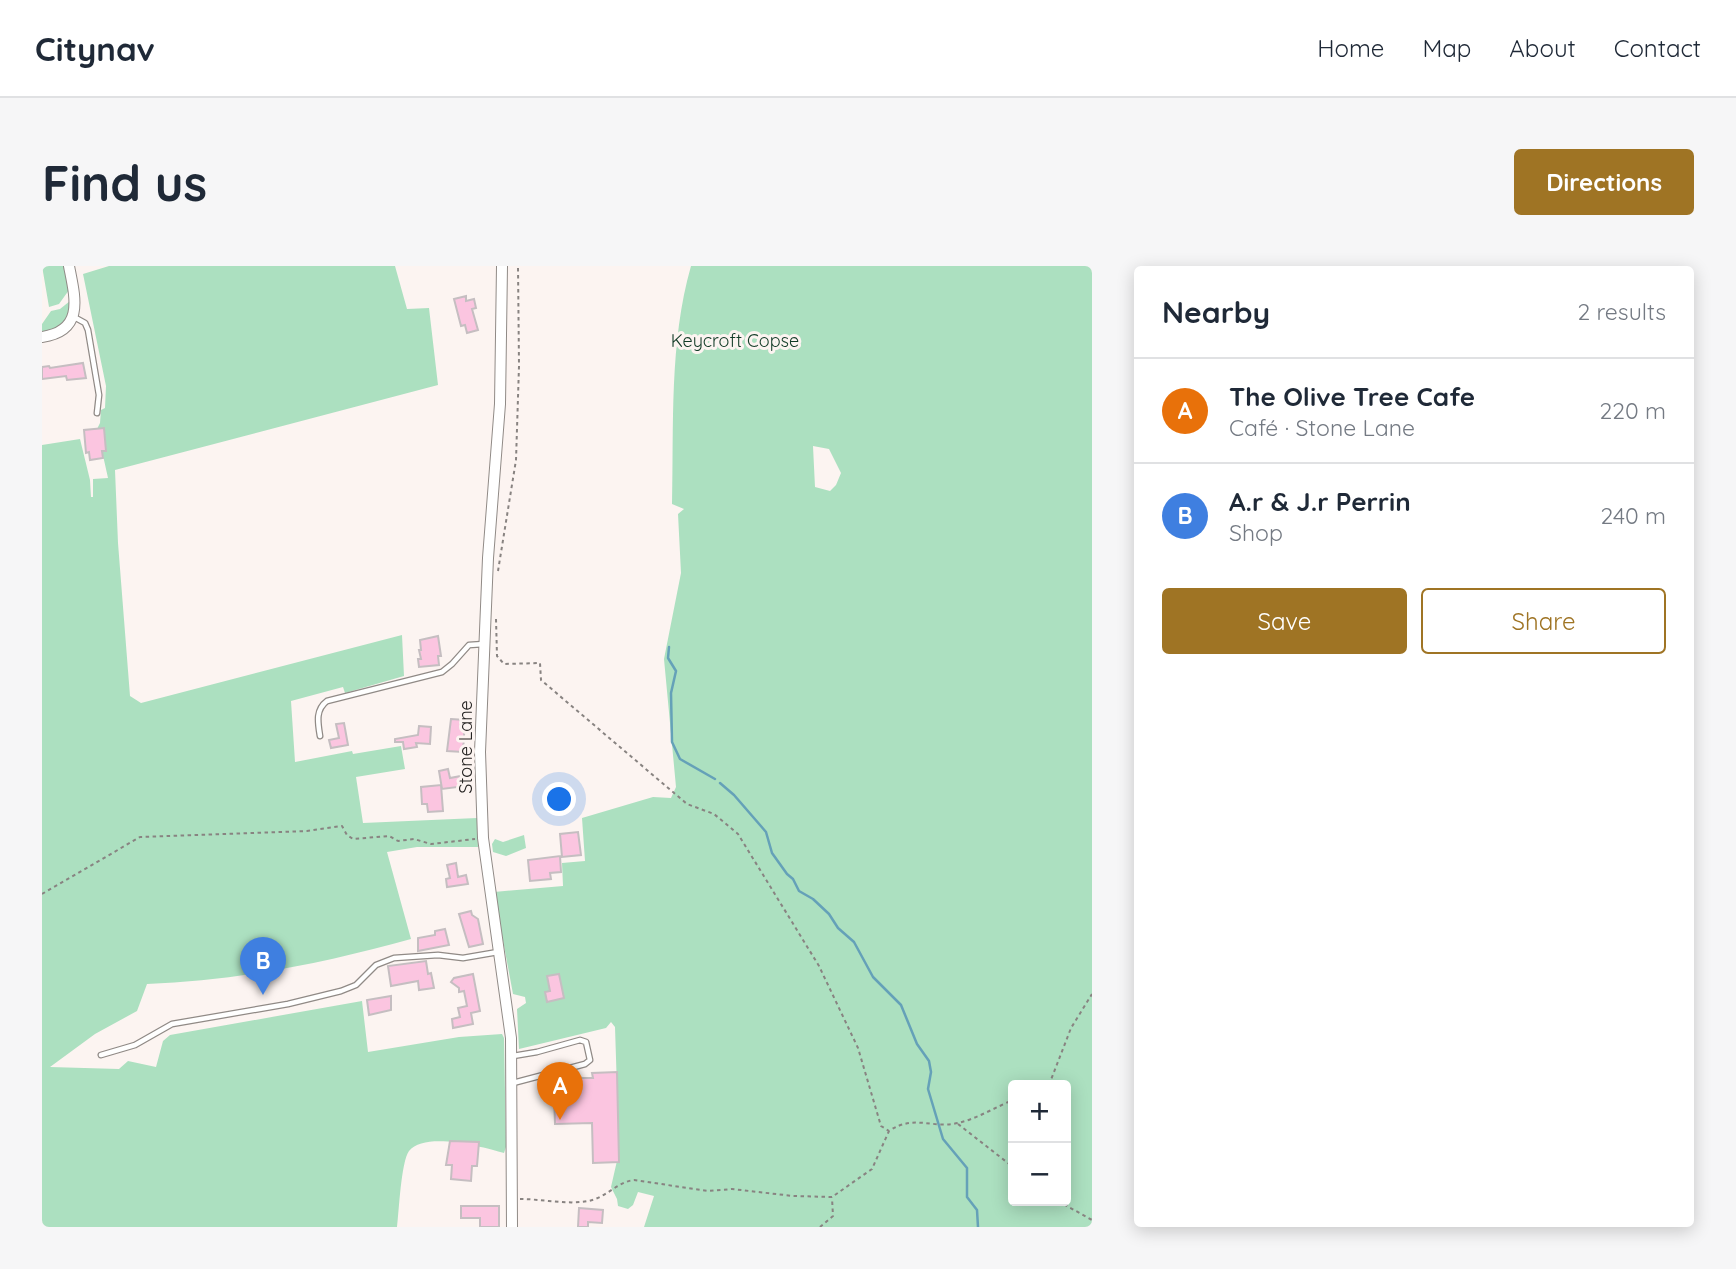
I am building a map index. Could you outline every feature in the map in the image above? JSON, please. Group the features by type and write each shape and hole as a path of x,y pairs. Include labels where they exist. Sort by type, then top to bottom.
{"street":[{"path":"42,337 60,333 73,317 76,302 69,266"},
{"name":"Stone Lane","path":"502,266 500,417 488,558 480,752 483,838 509,1014 512,1056 512,1227"}],"lane":[{"path":"73,317 85,323 88,330 99,395 97,413"},
{"path":"320,737 318,714 327,701 442,672 469,645 485,644"},
{"path":"101,1055 135,1045 172,1024 288,1004 341,991 356,985 376,965 394,958 438,955 463,958 499,952"},
{"path":"512,1056 580,1040 586,1042 590,1060 585,1064 513,1083"}],"path":[{"path":"497,578 516,460 518,266"},
{"path":"496,611 497,656 505,664 540,663 541,680 687,804 714,814 738,834 819,966 858,1048 881,1126 889,1131"},
{"path":"42,894 140,837 307,831 342,825 346,835 353,839 388,836 398,841 414,839 431,844 483,838"},
{"path":"1051,1080 1071,1028 1092,994"},
{"path":"511,1201 587,1202 603,1196 624,1181 634,1180 708,1191 732,1189 793,1196 832,1197 872,1169 889,1131 911,1121 957,1123 1008,1102"},
{"path":"957,1123 1008,1163"},
{"path":"820,1227 832,1216 832,1197"},
{"path":"1067,1206 1092,1220"}],"green space":[{"path":"42,266 64,266 69,290 59,304 49,307"},
{"path":"109,266 395,266 407,309 429,308 438,385 115,470 130,696 141,703 402,635 404,676 345,693 343,687 291,701 295,762 352,751 353,754 401,746 405,769 356,777 363,823 477,818 478,847 417,847 387,852 411,939 346,956 247,975 147,984 137,1011 95,1034 50,1067 119,1069 128,1061 156,1067 163,1041 170,1035 362,1001 368,1052 459,1037 502,1034 506,1147 504,1153 455,1142 428,1142 417,1145 409,1151 404,1165 397,1227 42,1227 42,445 80,439 90,480 91,497 93,479 108,478 102,451 105,451 97,429 101,410 105,408 106,386 83,274"},
{"name":"Keycroft Copse","path":"691,266 1092,266 1092,1227 644,1227 654,1196 638,1192 633,1205 628,1209 618,1206 611,1187 619,1152 615,1027 611,1022 606,1028 519,1049 517,1009 526,1003 525,997 513,994 494,892 563,886 562,863 585,861 582,818 653,797 671,798 676,787 664,659 681,573 678,514 684,509 672,504 674,384 679,325","holes":["813,446 829,449 841,473 830,491 815,487"]},
{"path":"70,301 64,323 42,333 42,324 51,311 60,309"},
{"path":"524,835 526,848 506,856 493,852 492,844 495,839 503,842"}],"building":[{"path":"466,296 466,301 474,299 476,308 472,309 478,330 467,333 465,325 461,326 454,299"},
{"path":"83,363 86,378 67,380 66,376 42,379 42,367"},
{"path":"104,428 106,451 102,451 103,458 90,460 89,452 86,453 84,430"},
{"path":"438,636 441,656 438,656 439,665 419,667 420,640"},
{"path":"451,719 465,720 463,752 447,751"},
{"path":"344,723 348,745 331,748 329,740 339,738 336,724"},
{"path":"419,726 431,727 430,744 416,743 417,747 404,749 403,742 395,742 395,739 418,735"},
{"path":"448,769 450,778 466,775 468,789 442,789 439,771"},
{"path":"441,785 443,811 428,812 427,804 422,804 421,787"},
{"path":"578,832 581,855 562,857 560,834"},
{"path":"560,856 561,872 550,873 551,879 530,881 528,860"},
{"path":"456,863 458,877 466,875 468,884 447,887 446,879 450,878 447,865"},
{"path":"471,911 478,919 483,944 469,947 459,914"},
{"path":"445,929 449,945 418,951 418,938 435,935 435,931"},
{"path":"426,961 434,988 419,990 418,981 391,986 388,966"},
{"path":"473,974 480,1011 471,1013 473,1024 453,1028 452,1019 460,1017 458,1008 467,1006 464,991 459,992 459,988 451,982 454,978"},
{"path":"559,974 564,998 547,1002 545,992 550,991 547,976"},
{"path":"391,996 391,1010 369,1015 367,1000"},
{"path":"617,1072 619,1162 593,1163 592,1123 555,1124 554,1094 557,1094 557,1083 561,1083 561,1075 577,1073 578,1078 593,1078 592,1073"},
{"path":"450,1141 479,1142 477,1166 472,1166 471,1181 451,1179 452,1165 446,1165"},
{"path":"461,1206 499,1206 499,1227 480,1227 480,1218 461,1218"},
{"path":"579,1208 603,1210 602,1223 588,1222 588,1227 578,1227"}],"waterway":[{"path":"669,647 668,658 676,671 671,693 672,742 680,759 715,779"},
{"path":"720,783 766,832 772,853 799,891 813,899 829,914 838,928 854,942 873,977 901,1005 917,1044 929,1061 931,1072 928,1089 943,1139 967,1168 967,1197 977,1210 978,1227"}],"place":[{"name":"A.r & J.r Perrin","path":"263,995"},
{"name":"The Olive Tree Cafe","path":"560,1120"}]}
